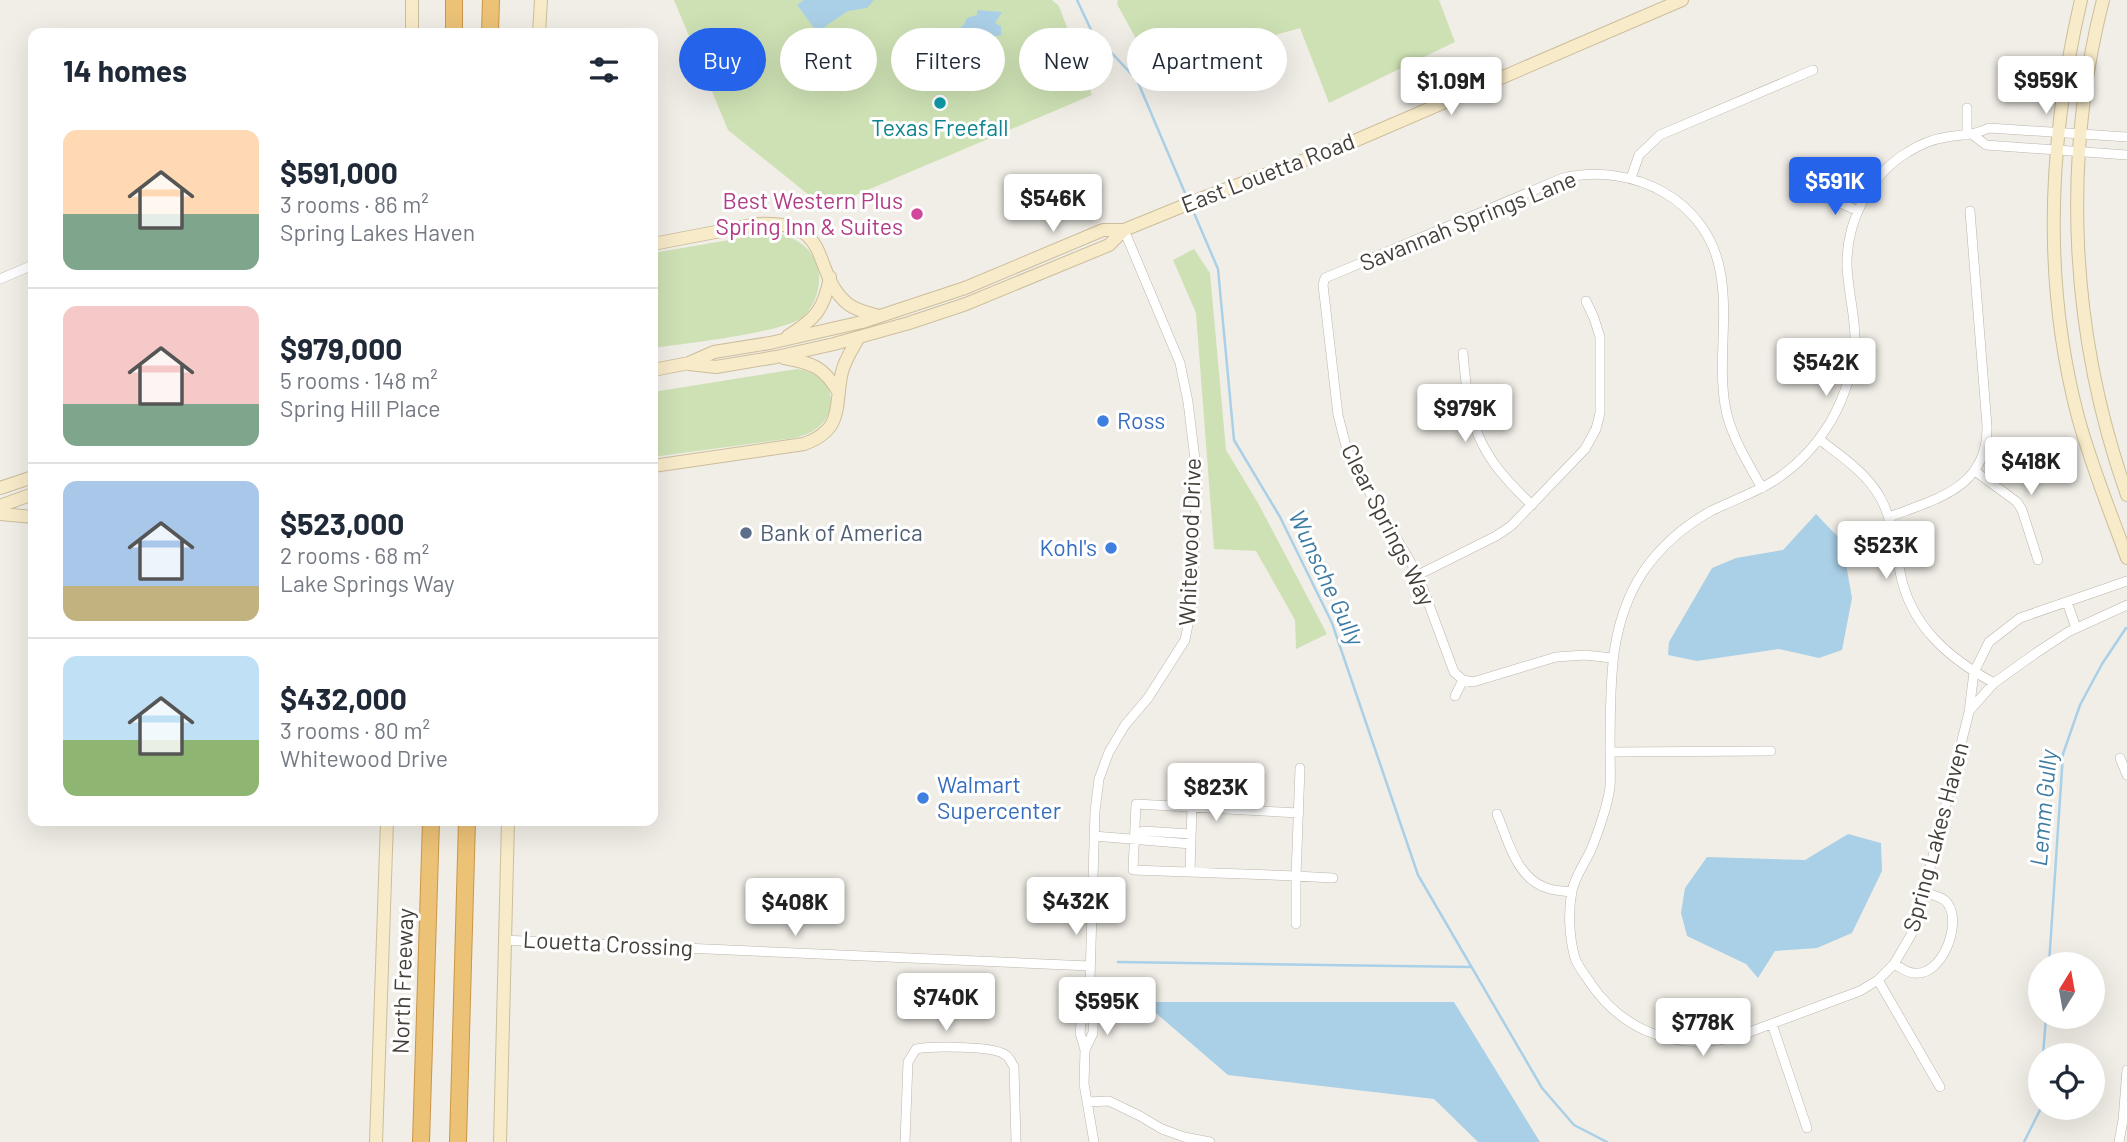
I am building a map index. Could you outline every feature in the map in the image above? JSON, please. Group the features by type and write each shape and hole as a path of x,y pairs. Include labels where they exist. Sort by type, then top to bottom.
{"highway":[{"path":"454,0 454,28"},
{"path":"490,28 491,0"},
{"name":"North Freeway","path":"421,1142 431,826"},
{"path":"458,1142 467,826"}],"main road":[{"path":"412,0 412,28"},
{"path":"538,28 541,0"},
{"name":"East Louetta Road","path":"689,363 716,368 776,357 859,337 966,304 1109,244 1124,230 1152,218 1345,145 1682,0"},
{"path":"2081,0 2068,60 2056,150 2053,214 2056,274 2061,333 2070,385 2088,454 2127,558"},
{"path":"2103,0 2094,39 2081,134 2076,228 2084,318 2101,410 2127,495"},
{"path":"658,243 757,224 775,223 797,230 813,241 838,293 860,311 880,316"},
{"name":"East Louetta Road","path":"658,369 689,363 714,352 782,341 880,316 1006,272 1102,230 1124,230"},
{"path":"782,341 810,322 820,311 830,277"},
{"path":"941,312 952,292"},
{"path":"658,465 804,444 818,439 834,422 845,362 859,337"},
{"path":"776,357 808,362 821,369 839,393"},
{"path":"0,488 28,479"},
{"path":"0,506 28,496"},
{"path":"0,514 28,517"},
{"path":"376,1142 387,826"},
{"path":"500,1142 508,826"}],"street":[{"path":"1630,178 1639,155 1660,135 1813,70"},
{"path":"1967,108 1970,135 1986,145 2127,155 2127,139"},
{"name":"Spring Lakes Haven","path":"1974,672 1969,712 1924,892 1910,935 1894,964 1878,980 1860,991 1718,1042 1684,1042 1658,1036 1629,1022 1600,997 1576,960 1570,919 1572,892 1591,849 1610,789 1612,658 1616,637 1631,595 1641,575 1658,552 1692,523 1762,488 1789,470 1819,439 1840,403 1852,362 1854,323 1847,264 1849,238 1869,190 1902,156 1941,138 1970,135 1989,128 2127,139"},
{"path":"2011,129 2011,147"},
{"name":"Savannah Springs Lane","path":"1324,280 1563,178 1597,173 1630,178 1655,187 1681,204 1701,226 1717,257 1723,287 1723,378 1726,408 1734,436 1762,488"},
{"path":"1825,196 1858,211"},
{"path":"1889,517 1948,494 1975,471 1982,454 1987,433 1970,211"},
{"name":"Whitewood Drive","path":"1090,979 1094,836 1099,779 1109,752 1125,726 1148,698 1185,640 1192,604 1197,476 1188,401 1180,363 1124,230"},
{"path":"0,278 28,267"},
{"name":"Clear Springs Way","path":"1324,280 1338,415 1344,441 1360,476 1418,575 1452,669 1463,680"},
{"path":"1418,575 1511,526 1591,442 1599,419 1600,337 1586,300"},
{"path":"1463,353 1468,403 1479,438 1497,468 1532,505"},
{"path":"1819,439 1851,463 1866,478 1880,499 1889,517 1904,590 1915,615 1935,641 1974,672 1994,683"},
{"path":"1975,471 2017,502 2038,559"},
{"path":"1974,672 1989,642 2020,618 2127,582"},
{"path":"2067,602 2076,628"},
{"path":"1969,712 1994,683 2076,628 2127,605"},
{"path":"1455,696 1463,680 1485,680 1556,657 1585,655 1612,658"},
{"path":"1610,752 1771,751"},
{"path":"2120,758 2127,775"},
{"path":"1296,923 1300,768"},
{"path":"1299,813 1192,811 1136,804 1133,870 1333,877"},
{"path":"1190,872 1192,811"},
{"path":"1497,814 1520,869 1531,881 1547,888 1572,892"},
{"path":"1094,836 1144,841 1191,839"},
{"path":"1894,964 1909,972 1922,973 1930,969 1946,951 1950,941 1951,908 1943,899 1924,892"},
{"name":"Louetta Crossing","path":"504,940 1090,966"},
{"path":"1085,1051 1093,1033 1094,986 1090,979 1085,985 1080,1032 1085,1051 1084,1084 1094,1142"},
{"path":"1878,980 1940,1087"},
{"path":"1082,1015 1093,1016"},
{"path":"1772,1024 1807,1128"},
{"path":"905,1142 908,1062 916,1049 927,1046 1004,1053 1014,1067 1016,1142"},
{"path":"2119,1142 2127,1070"},
{"path":"1087,1102 1109,1101 1162,1129 1210,1142"}],"green space":[{"path":"674,0 1052,0 1059,6 1067,28 1019,28 1019,91 1091,91 1092,95 825,208 728,130 712,91 766,91 766,28 686,28"},
{"path":"1118,0 1439,0 1455,42 1329,103 1300,28 1287,32 1287,28 1130,28 1117,4"},
{"path":"775,232 790,237 808,249 818,269 818,289 814,302 806,313 790,323 731,337 658,347 658,252"},
{"path":"1194,249 1210,273 1226,450 1258,503 1327,634 1296,649 1295,620 1256,551 1214,549 1196,313 1173,260"},
{"path":"797,369 812,373 823,381 831,402 828,414 810,433 794,438 658,456 658,391"}],"water":[{"path":"804,0 874,0 867,8 848,11 823,28 814,28 797,5"},
{"path":"977,10 1002,12 995,23 1001,28 959,28 967,18 977,15"},
{"path":"1816,514 1842,541 1852,598 1842,650 1819,658 1779,649 1697,661 1668,655 1669,642 1712,568 1736,558 1783,550"},
{"path":"1848,834 1881,843 1882,871 1852,933 1817,948 1775,951 1758,978 1746,964 1687,936 1681,913 1685,888 1707,857 1805,860"},
{"path":"1143,1002 1454,1002 1540,1142 1478,1142 1434,1099 1228,1075"}],"waterway":[{"name":"Wunsche Gully","path":"1077,0 1092,32 1137,80 1188,200"},
{"name":"Wunsche Gully","path":"1191,206 1218,269 1234,440 1280,517 1332,623 1418,875 1542,1088 1574,1125 1607,1142"},
{"name":"Lemm Gully","path":"2050,952 2063,754 2080,705 2102,664 2126,628"},
{"path":"1118,962 1471,967"},
{"name":"Lemm Gully","path":"2044,1043 2045,1029"},
{"name":"Lemm Gully","path":"2024,1142 2035,1120"}],"place":[{"name":"Texas Freefall","path":"940,103"},
{"name":"Best Western Plus Spring Inn & Suites","path":"917,214"},
{"name":"Ross","path":"1103,421"},
{"name":"Bank of America","path":"746,533"},
{"name":"Kohl's","path":"1111,548"},
{"name":"Walmart Supercenter","path":"923,798"}]}
